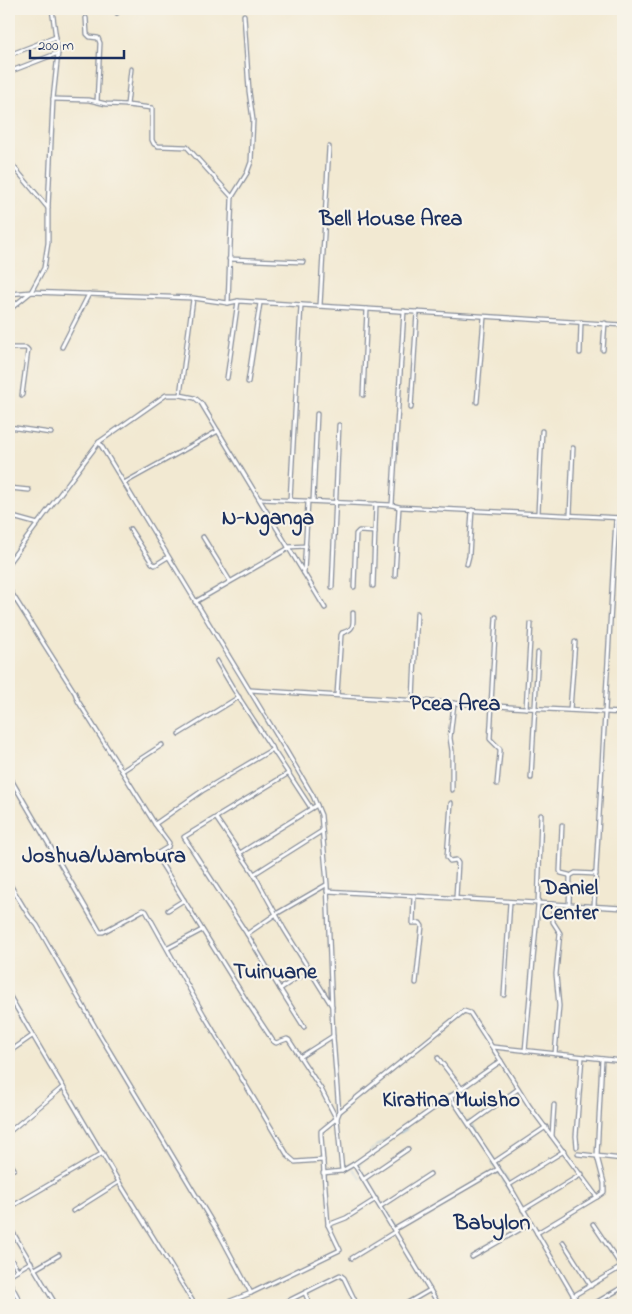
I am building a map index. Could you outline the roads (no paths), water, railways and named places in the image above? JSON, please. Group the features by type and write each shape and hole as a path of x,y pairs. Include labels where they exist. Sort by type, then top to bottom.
{"street":[{"path":"9,310 31,292 44,268 48,243 53,98 58,52 52,9"},
{"path":"228,303 232,196 247,174 251,162 253,120 244,16"},
{"path":"86,18 87,34 90,37 98,38 100,43 98,102"},
{"path":"9,54 56,37"},
{"path":"14,70 58,52"},
{"path":"127,105 131,69"},
{"path":"53,98 89,100 152,108 152,140 154,144 158,146 187,147 232,196"},
{"path":"320,306 329,147"},
{"path":"9,162 48,208"},
{"path":"229,259 304,262"},
{"path":"9,294 31,292 193,298 228,303 238,301 623,325"},
{"path":"62,347 89,294"},
{"path":"180,395 193,298"},
{"path":"227,378 238,301"},
{"path":"248,382 260,303"},
{"path":"290,500 301,305"},
{"path":"362,395 367,309"},
{"path":"392,505 404,311"},
{"path":"410,408 417,312"},
{"path":"477,402 484,316"},
{"path":"580,354 581,322"},
{"path":"603,350 605,323"},
{"path":"9,348 26,348 28,350 22,395"},
{"path":"9,562 99,442 163,396 180,395 198,399 325,608"},
{"path":"314,501 317,414"},
{"path":"332,587 339,425"},
{"path":"9,427 51,433"},
{"path":"124,483 218,431"},
{"path":"538,513 542,431"},
{"path":"99,442 250,690 321,815 327,884 332,1036 339,1112 337,1118 321,1131 328,1225 340,1246 339,1251 231,1303 220,1305"},
{"path":"570,515 573,448"},
{"path":"9,488 29,490"},
{"path":"260,499 623,518"},
{"path":"304,574 308,501"},
{"path":"373,586 376,504"},
{"path":"395,576 399,507"},
{"path":"467,564 472,510"},
{"path":"9,516 38,524"},
{"path":"594,906 616,518"},
{"path":"130,529 152,563 155,565 168,557"},
{"path":"354,588 356,534 359,531 375,532"},
{"path":"202,537 230,581"},
{"path":"195,602 288,548 306,546"},
{"path":"9,589 155,824 169,843 168,847 158,853 159,860 202,930 272,1040 276,1042 289,1040 334,1112 337,1118 342,1171"},
{"path":"337,695 341,635 352,628 353,613"},
{"path":"413,700 418,613"},
{"path":"496,617 490,739 500,749 497,784"},
{"path":"526,708 531,624"},
{"path":"570,710 574,642"},
{"path":"531,778 538,653"},
{"path":"217,661 311,808"},
{"path":"250,690 623,713"},
{"path":"179,734 239,697"},
{"path":"452,790 450,738 454,703"},
{"path":"122,771 162,745"},
{"path":"155,824 202,791 272,749"},
{"path":"289,773 184,837 247,934 304,1028"},
{"path":"9,776 100,932 144,910 148,914 204,1015 288,1156 295,1162 323,1160"},
{"path":"451,803 447,857 450,861 457,861 458,864 456,898"},
{"path":"240,853 317,805"},
{"path":"524,1051 538,904 541,815"},
{"path":"216,818 254,874 284,929 332,1007"},
{"path":"562,825 560,873 570,876 575,873 596,874"},
{"path":"254,874 322,831"},
{"path":"569,905 570,876"},
{"path":"9,883 29,916 37,925 220,1236 251,1293"},
{"path":"247,934 276,914 327,884"},
{"path":"327,891 623,908"},
{"path":"414,896 413,923 420,923 422,926 416,983"},
{"path":"168,910 184,900"},
{"path":"504,995 510,902"},
{"path":"553,904 553,922 560,933 556,974 559,1006 556,1054"},
{"path":"168,948 202,930"},
{"path":"280,989 310,972"},
{"path":"9,995 119,1182 195,1305"},
{"path":"334,1112 339,1112 464,1012 470,1013 518,1089 597,1197"},
{"path":"9,1052 32,1036"},
{"path":"300,1058 332,1036"},
{"path":"493,1047 623,1061"},
{"path":"577,1147 576,1136 582,1057"},
{"path":"438,1058 462,1089"},
{"path":"537,1233 604,1192 598,1156 602,1059"},
{"path":"323,1173 342,1171 354,1164 501,1061"},
{"path":"9,1132 63,1088"},
{"path":"470,1124 518,1089"},
{"path":"450,1096 509,1185 578,1305"},
{"path":"552,1136 554,1105"},
{"path":"494,1162 546,1127"},
{"path":"364,1178 408,1149"},
{"path":"509,1185 564,1151"},
{"path":"9,1208 103,1153"},
{"path":"578,1154 623,1159"},
{"path":"9,1161 14,1169"},
{"path":"354,1164 439,1305"},
{"path":"352,1258 395,1230 498,1169"},
{"path":"381,1206 430,1174"},
{"path":"523,1210 582,1174"},
{"path":"73,1211 119,1182"},
{"path":"328,1225 346,1218 376,1199"},
{"path":"472,1257 531,1223"},
{"path":"574,1296 623,1267 593,1224"},
{"path":"9,1226 56,1305"},
{"path":"564,1242 591,1286"},
{"path":"36,1269 60,1255"},
{"path":"9,1256 17,1269"},
{"path":"9,1275 31,1262"},
{"path":"280,1305 340,1275 357,1305"},
{"path":"9,1282 22,1305"},
{"path":"592,1305 623,1287"},
{"path":"404,1305 430,1290"},
{"path":"305,1293 310,1305"}],"waterway":[{"path":"435,1105 452,1093"},
{"path":"440,1106 447,1101"},
{"path":"451,1102 468,1126"},
{"path":"422,1113 430,1108"},
{"path":"410,1122 420,1115"},
{"path":"469,1119 495,1160"},
{"path":"370,1151 408,1124"},
{"path":"400,1133 407,1129"},
{"path":"364,1160 367,1157"},
{"path":"492,1162 495,1168"},
{"path":"497,1162 500,1167"},
{"path":"361,1163 359,1166 365,1176"},
{"path":"353,1168 361,1179"},
{"path":"501,1169 509,1182"},
{"path":"367,1179 372,1187"},
{"path":"503,1181 512,1195"},
{"path":"374,1190 381,1202"},
{"path":"384,1206 396,1226"}],"district":[{"name":"Bell House Area","path":"391,220"},
{"name":"N-Nganga","path":"268,519"},
{"name":"Pcea Area","path":"455,705"},
{"name":"Joshua/Wambura","path":"104,857"},
{"name":"Daniel Center","path":"570,902"},
{"name":"Tuinuane","path":"275,973"},
{"name":"Kiratina Mwisho","path":"451,1101"},
{"name":"Babylon","path":"492,1224"}]}
